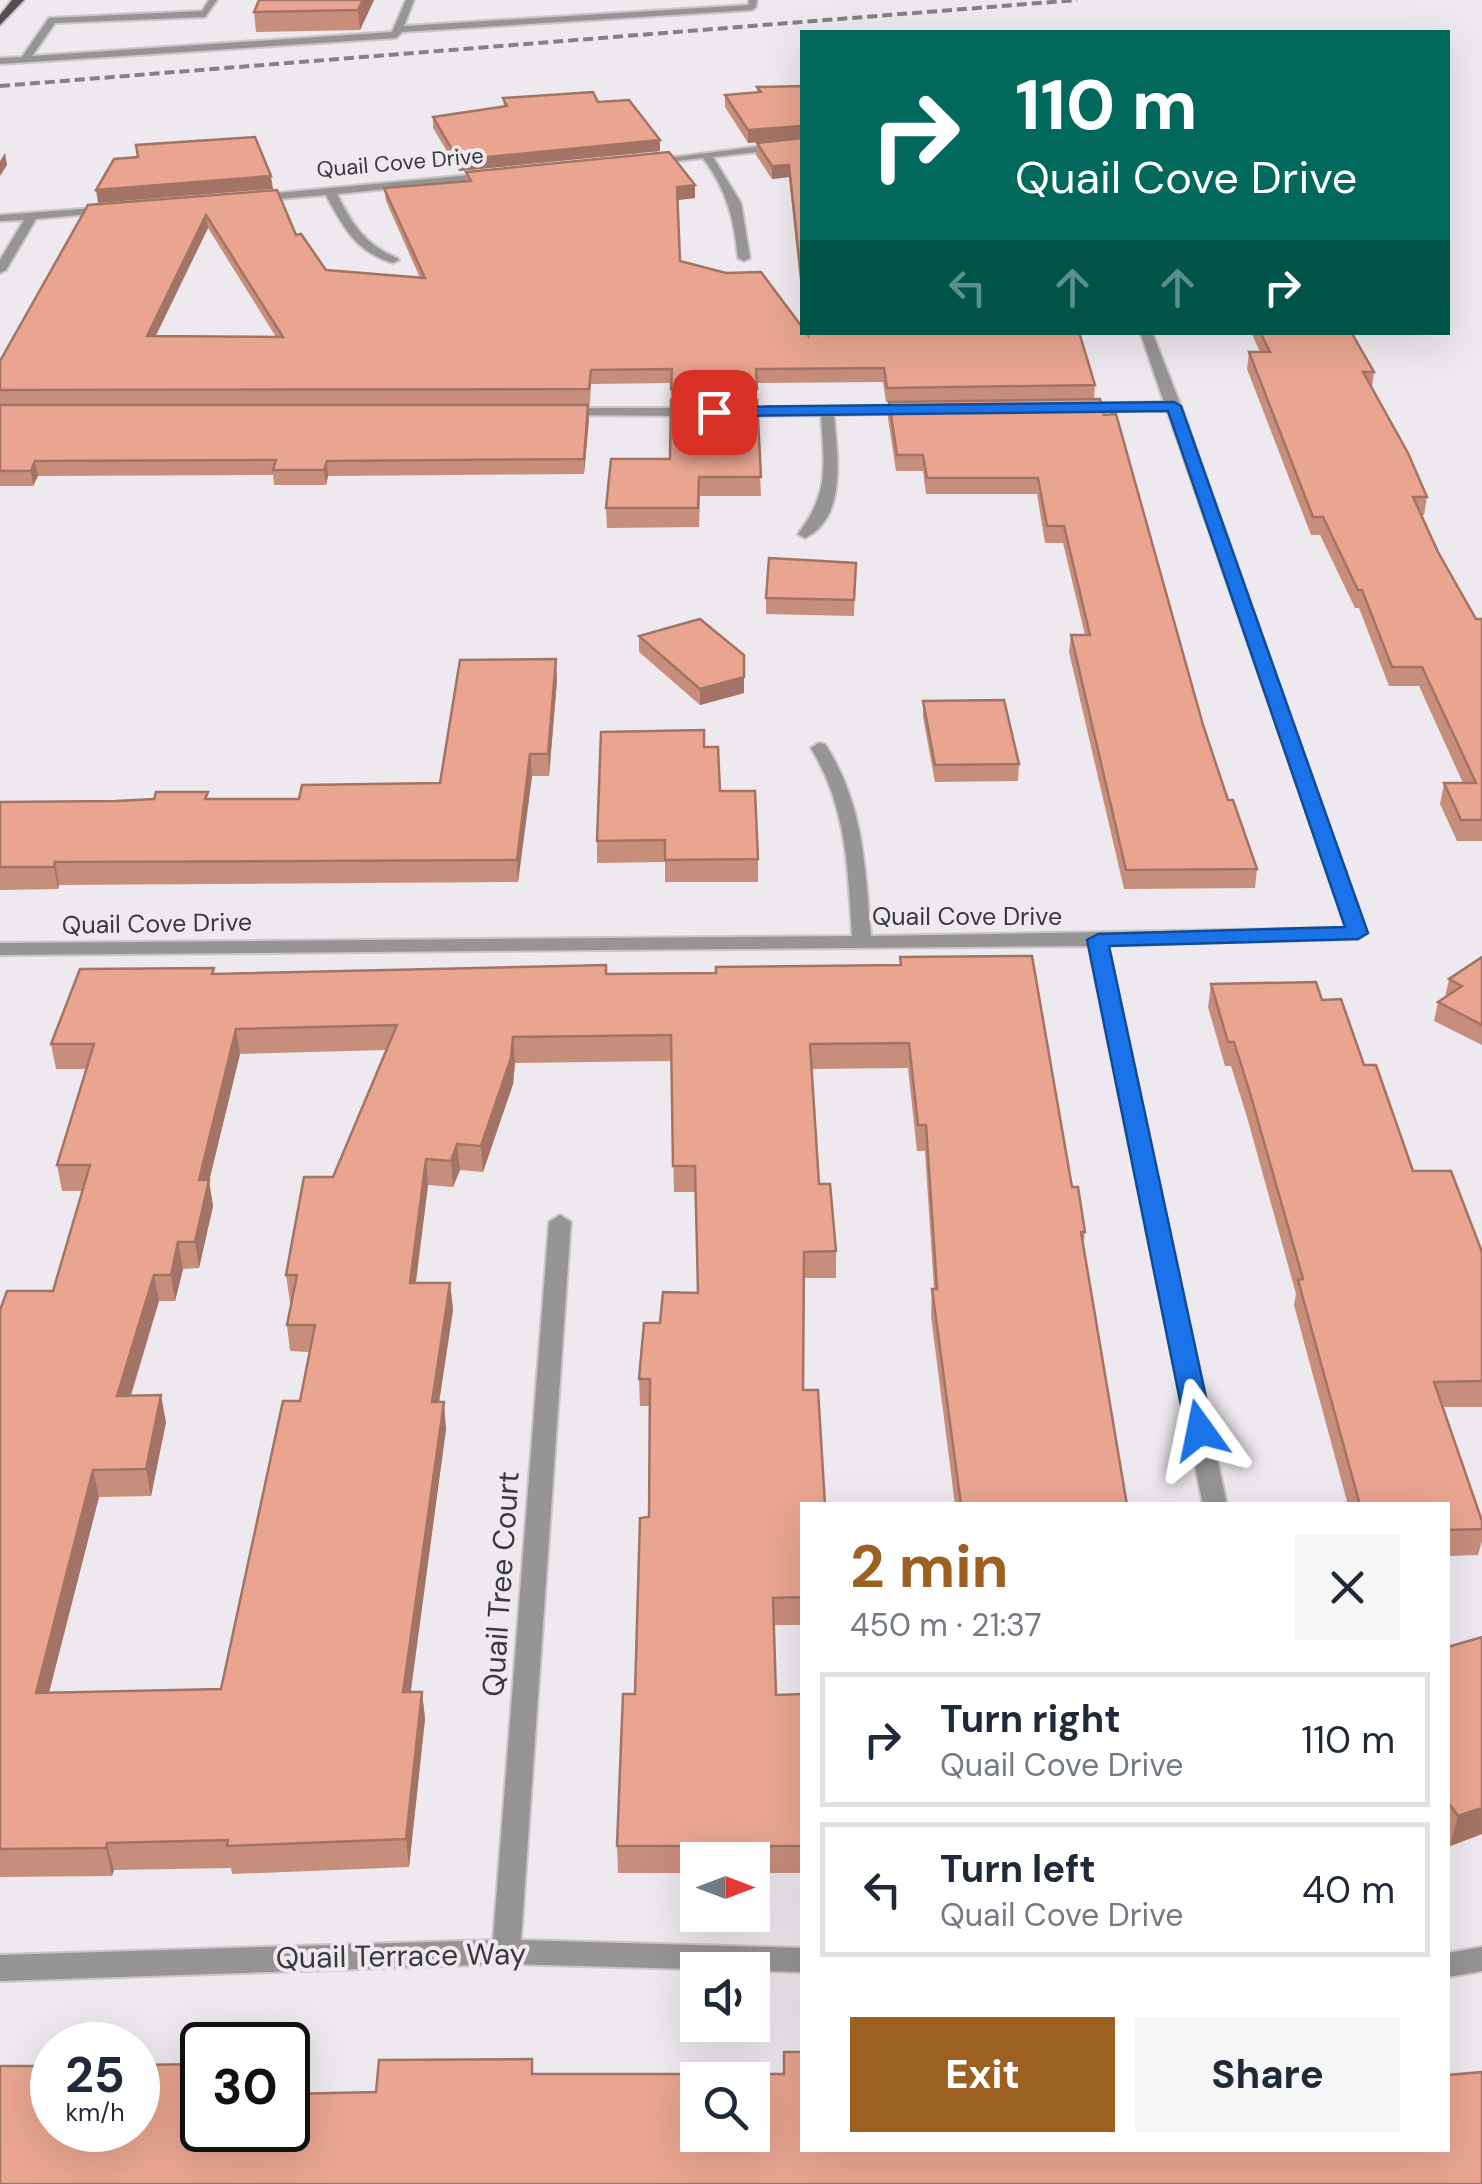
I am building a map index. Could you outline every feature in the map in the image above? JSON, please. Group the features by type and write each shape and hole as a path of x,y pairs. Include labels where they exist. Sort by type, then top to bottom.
{"main road":[{"path":"0,22 18,0"}],"street":[{"path":"138,16 148,0"},
{"path":"24,60 52,20 205,14 213,0"},
{"path":"0,61 396,35 410,0"},
{"path":"399,29 752,7 753,0"},
{"path":"627,163 800,144"},
{"path":"706,156 731,185 739,204 744,258"},
{"name":"Quail Cove Drive","path":"251,198 508,174"},
{"path":"330,191 357,242 392,260"},
{"path":"0,218 132,208"},
{"path":"0,270 32,216"},
{"name":"Quail Cove Drive","path":"0,950 1098,940 1358,933 1147,335"},
{"path":"1058,408 1174,406"},
{"path":"550,412 923,410"},
{"path":"805,534 823,516 832,494 826,412"},
{"path":"820,748 840,776 851,807 862,942"},
{"path":"1098,940 1214,1502"},
{"name":"Quail Tree Court","path":"506,1952 560,1222"},
{"name":"Quail Terrace Way","path":"0,1968 506,1952 800,1960"},
{"path":"1450,1966 1482,1959"}],"building":[{"path":"259,0 363,0 358,10 254,12"},
{"path":"800,86 800,126 748,130 725,95 761,92 757,87"},
{"path":"593,92 598,102 629,100 660,140 458,160 433,117 507,106 503,98"},
{"path":"255,137 271,176 96,190 114,159 138,157 136,145"},
{"path":"800,138 800,267 789,165 772,166 757,143"},
{"path":"669,152 695,185 677,187 680,261 726,273 761,272 800,324 800,335 1080,335 1095,385 887,388 884,368 756,369 757,389 671,389 672,369 591,370 589,389 0,390 0,361 88,205 277,190 296,235 301,234 326,270 425,278 384,188 471,181 466,172","holes":["206,215 283,337 147,336"]},
{"path":"1262,335 1353,335 1374,372 1363,372 1408,453 1427,497 1413,497 1438,552 1476,619 1482,619 1482,820 1461,820 1444,783 1476,783 1422,667 1392,667 1362,590 1358,590 1323,517 1313,517 1249,352 1270,352"},
{"path":"1100,399 1104,415 1116,414 1203,725 1257,869 1126,870 1071,635 1090,635 1064,526 1047,526 1038,478 927,478 923,455 897,455 889,402"},
{"path":"671,400 757,400 761,477 699,477 698,508 606,508 611,459 670,459"},
{"path":"0,405 588,405 584,459 327,461 324,470 273,470 276,460 35,461 31,471 0,471"},
{"path":"769,558 856,563 854,600 766,598"},
{"path":"700,619 744,655 744,677 700,689 639,636"},
{"path":"556,659 548,754 530,754 517,860 55,862 54,867 0,867 0,802 154,799 156,792 208,792 205,799 299,799 302,785 440,783 460,660"},
{"path":"1004,700 1019,764 935,765 923,701"},
{"path":"704,730 704,747 718,747 720,791 755,791 758,859 665,860 665,840 597,841 601,732"},
{"path":"1032,956 1072,1187 1078,1187 1085,1232 1081,1232 1126,1502 961,1502 932,1289 937,1289 926,1125 918,1125 909,1043 810,1044 819,1184 830,1184 836,1251 804,1252 803,1390 818,1390 825,1502 800,1502 800,1597 773,1598 776,1695 800,1694 800,1846 680,1842 680,1846 617,1846 623,1694 635,1694 640,1518 649,1517 650,1379 639,1379 644,1323 660,1323 663,1292 698,1293 695,1166 673,1166 671,1035 513,1037 511,1058 481,1146 457,1144 451,1161 426,1159 410,1283 450,1283 432,1402 444,1402 403,1692 422,1692 406,1839 227,1846 228,1840 107,1843 106,1848 0,1849 0,1310 7,1291 53,1291 90,1165 57,1165 94,1044 51,1044 80,969 214,968 212,974 606,965 606,974 716,973 716,967 901,965 900,957","holes":["397,1025 333,1177 304,1177 286,1275 297,1275 287,1325 315,1325 300,1401 283,1401 221,1689 36,1693 93,1470 146,1469 161,1395 117,1396 154,1275 171,1275 178,1242 195,1242 209,1180 199,1180 236,1029"]},
{"path":"1482,957 1482,1025 1438,1002 1462,986 1449,979"},
{"path":"1316,982 1322,1000 1341,999 1364,1065 1376,1065 1413,1171 1451,1171 1482,1252 1482,1381 1434,1382 1482,1529 1450,1530 1450,1502 1359,1502 1298,1280 1303,1279 1250,1093 1234,1042 1228,1042 1211,984"},
{"path":"1482,1637 1482,1808 1458,1816 1450,1805 1450,1646"},
{"path":"784,2052 800,2052 800,2152 1450,2152 1450,2075 1482,2072 1482,2184 0,2184 0,2066 30,2066 30,2152 160,2152 160,2065 180,2064 180,2152 310,2152 310,2094 376,2092 379,2060 532,2059 532,2074 680,2074 680,2152 770,2152 770,2074 784,2074"}],"railway":[{"path":"0,86 1077,0"}],"route":[{"path":"714,412 1174,406 1358,933 1098,940 1200,1430"}]}
